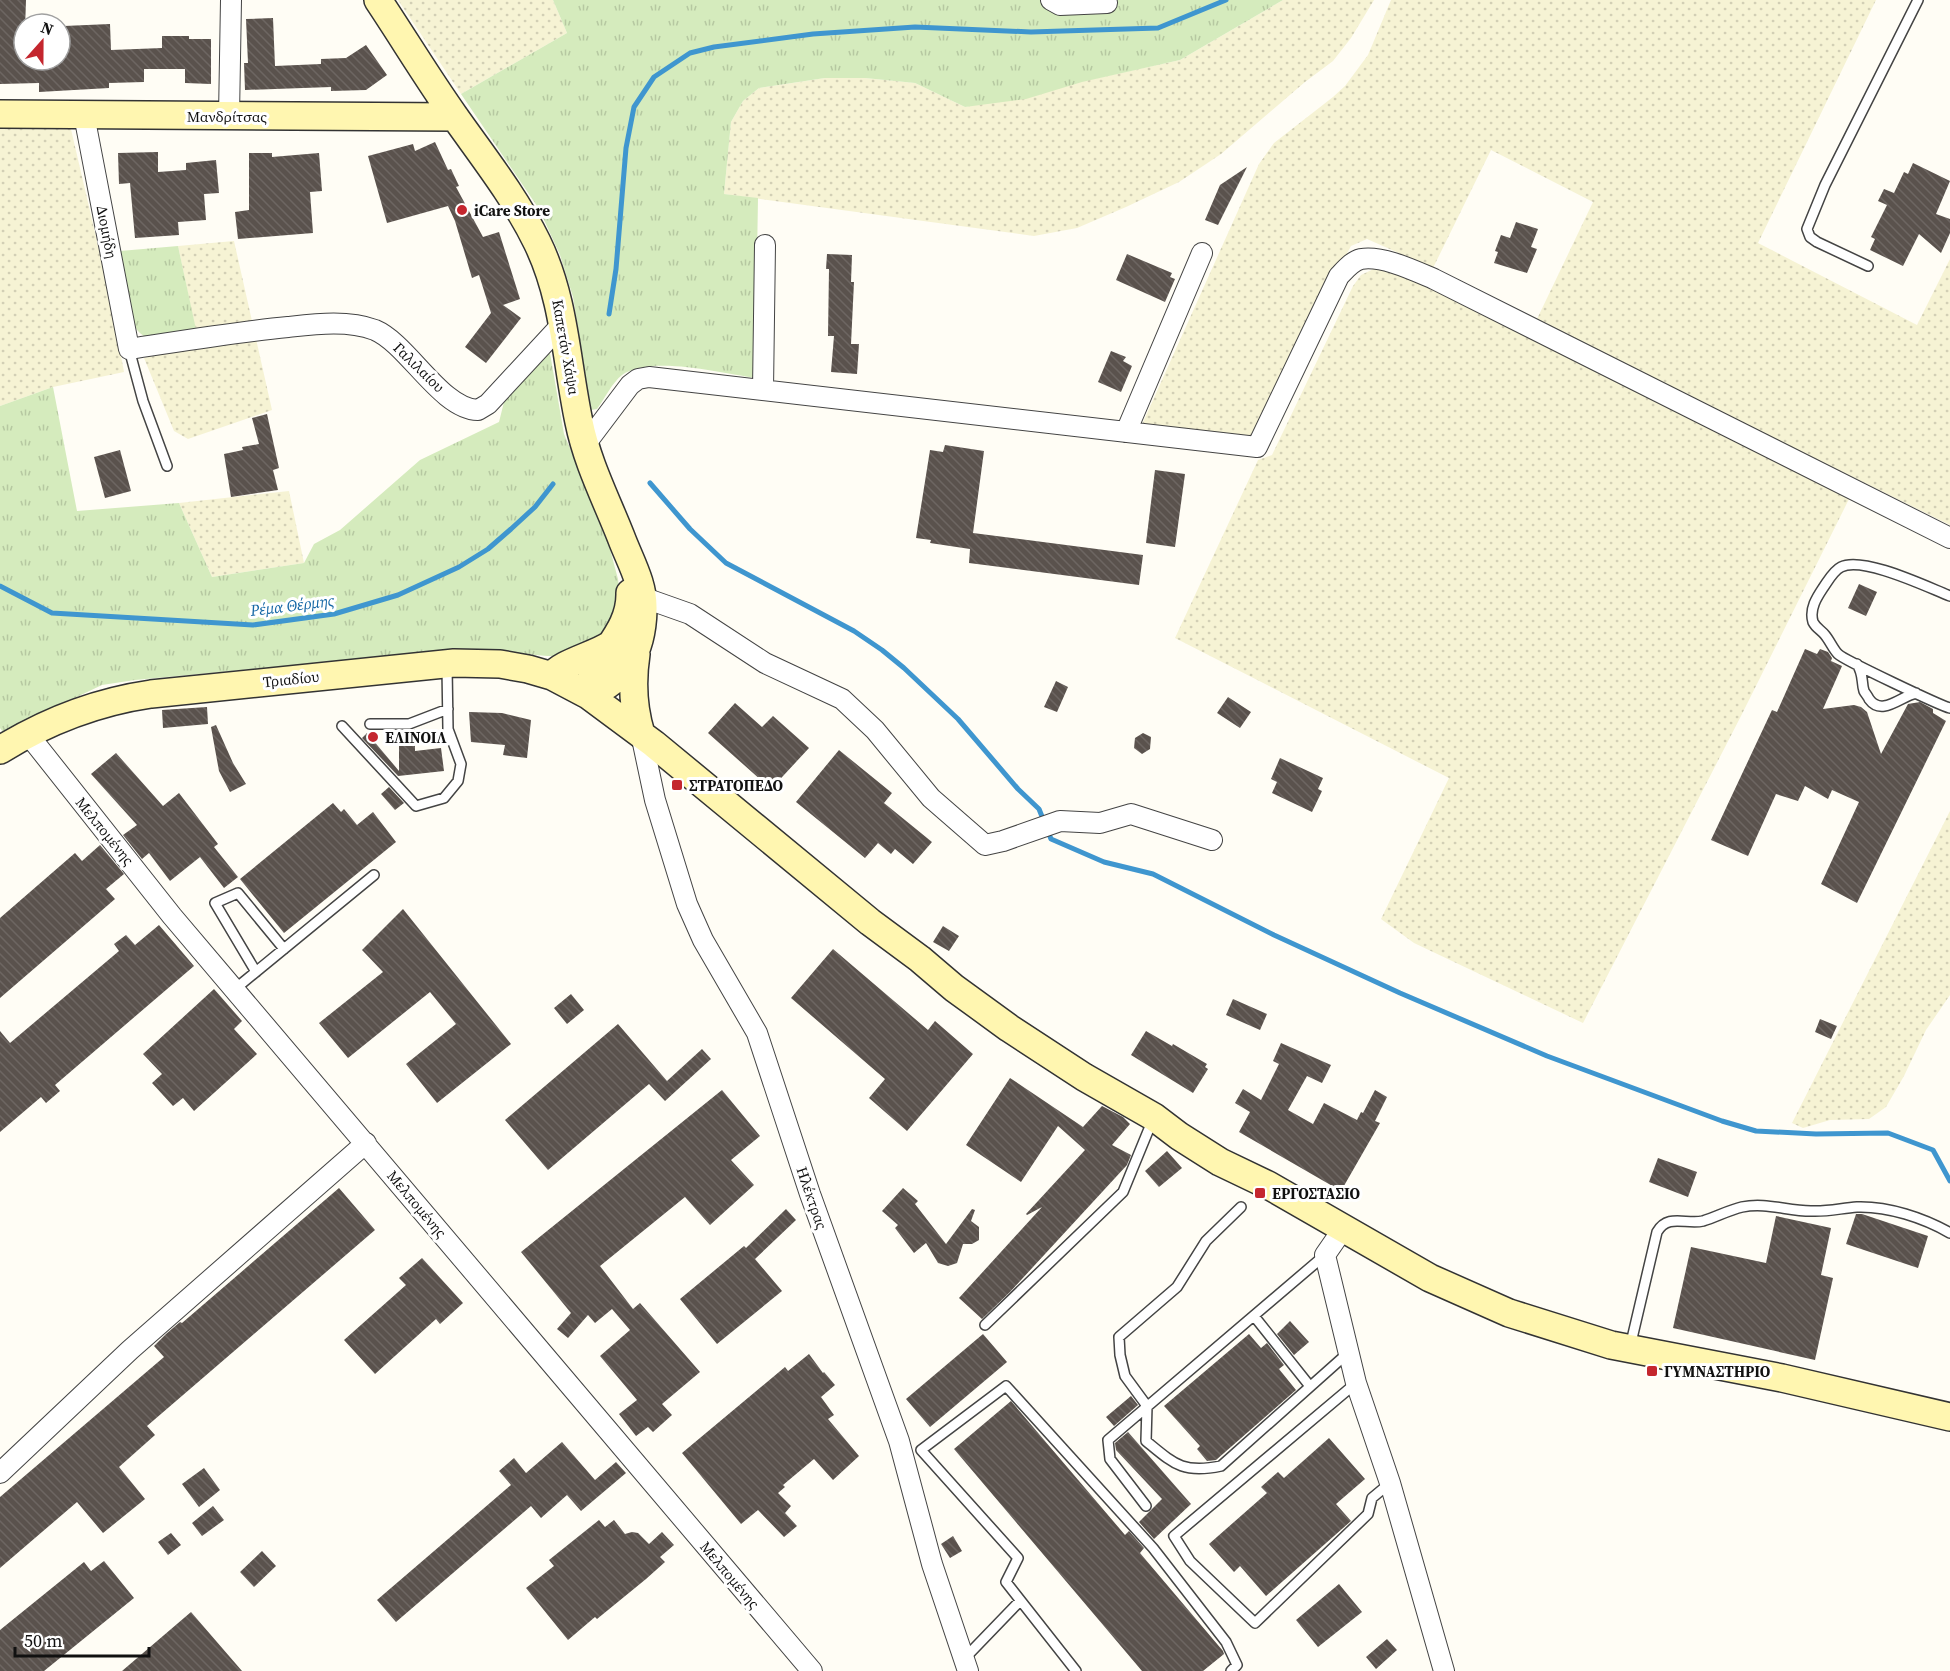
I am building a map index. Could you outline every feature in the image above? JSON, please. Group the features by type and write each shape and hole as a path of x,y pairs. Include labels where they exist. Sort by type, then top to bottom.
{"street":[{"path":"229,116 231,0"},
{"name":"Καπετάν Χάψα","path":"378,0 523,216 550,273 563,323 584,446 627,556 638,578 642,597 641,629 625,648 591,679 588,695"},
{"path":"1052,0 1060,4 1107,3"},
{"name":"Μανδρίτσας","path":"0,114 455,117"},
{"name":"Διομήδη","path":"84,115 129,349"},
{"path":"763,390 765,245"},
{"path":"1126,432 1202,253"},
{"path":"584,446 630,385 638,379 649,377 1257,447 1339,276 1361,259 1378,260 1404,266 1434,279 1950,538"},
{"name":"Γαλιλαίου","path":"129,349 247,331 304,325 357,325 386,336 440,389 462,405 474,410 488,404 563,323"},
{"name":"Καπετάν Χάψα","path":"625,648 624,624 630,604 627,556"},
{"path":"642,597 690,614 765,663 842,699 875,730 931,798 985,845 1060,821 1100,823 1131,814 1212,840"},
{"path":"552,676 560,668 594,655 625,648 641,734"},
{"name":"Τριαδίου","path":"0,750 27,733 85,708 125,698 447,663 500,664 552,676 588,695 641,734 884,933 1009,1028 1084,1077 1154,1117 1220,1162 1268,1185 1414,1269 1479,1301 1536,1323 1630,1349 1782,1378 1950,1417"},
{"name":"Μελπομένης","path":"27,733 172,916 812,1671"},
{"name":"Ηλέκτρας","path":"641,734 655,800 687,904 703,940 757,1033 810,1194 899,1441 932,1564 966,1665"},
{"path":"0,1473 130,1350 366,1143"},
{"path":"1342,1229 1325,1255 1356,1383 1390,1483 1444,1671"}],"lane":[{"path":"1868,266 1810,237 1808,224 1918,0"},
{"path":"129,349 143,401 166,466"},
{"path":"1950,596 1901,576 1851,564 1841,566 1834,572 1816,598 1812,611 1817,629 1825,635 1839,655 1950,708"},
{"path":"342,726 416,806 444,798 458,782 461,764 448,729 447,663"},
{"path":"1857,664 1864,680 1864,692 1873,704 1882,707 1895,703 1905,695 1916,693"},
{"path":"370,724 409,724 448,709"},
{"path":"235,989 374,875"},
{"path":"256,972 215,903 238,893 284,949"},
{"path":"985,1325 1123,1192 1154,1117"},
{"path":"1630,1349 1657,1232 1660,1227 1670,1221 1704,1220 1741,1207 1758,1205 1814,1211 1859,1207 1881,1209 1909,1216 1950,1233"},
{"path":"1241,1208 1206,1241 1177,1287 1119,1337 1125,1376 1147,1406 1146,1440 1174,1464 1200,1470 1221,1466 1309,1385 1349,1352"},
{"path":"1146,1506 1110,1459 1108,1440 1325,1255"},
{"path":"1254,1316 1309,1385"},
{"path":"1356,1383 1174,1536 1190,1561 1256,1623 1368,1514 1372,1498 1390,1483"},
{"path":"1076,1671 1005,1582 1018,1558 921,1450 1006,1386 1160,1557 1227,1642 1237,1665 1231,1671"},
{"path":"966,1665 1020,1601"}],"shaded area":[{"path":"398,0 553,0 567,33 461,94"},
{"path":"1283,0 1374,0 1351,38 1333,61 1221,154 1179,182 1077,228 1034,236 724,194 731,122 743,101 759,88 825,78 865,78 915,83 965,107 1180,60"},
{"path":"1391,0 1876,0 1758,243 1917,325 1950,259 1950,525 1537,319 1593,202 1491,150 1433,268 1367,239 1351,246 1258,435 1243,441 1140,429 1259,164 1274,143 1345,86 1368,55"},
{"path":"70,125 110,297 124,372 53,387 0,406 0,126"},
{"path":"234,241 272,410 188,439 174,431 144,358 199,346 178,246"},
{"path":"1380,266 1404,270 1851,495 1741,716 1583,1023 1414,943 1381,919 1449,778 1175,638 1258,460 1272,455 1353,286 1361,275"},
{"path":"289,491 304,563 212,577 179,503"},
{"path":"1950,811 1950,995 1926,1030 1886,1107 1869,1119 1830,1120 1803,1128 1792,1123"}],"green space":[{"path":"553,0 1283,0 1180,60 1082,82 1026,99 965,107 915,83 865,78 825,78 759,88 743,101 731,122 724,194 758,198 755,378 687,367 650,366 622,375 597,409 591,410 573,297 560,255 539,209 461,94 567,33"},
{"path":"178,246 197,334 160,340 151,339 137,330 132,321 120,251"},
{"path":"550,353 564,434 607,538 618,579 620,596 610,633 559,656 468,649 102,685 3,732 0,728 0,406 53,387 77,511 179,503 212,577 304,563 314,544 340,530 420,460 499,422 505,398"}],"building":[{"path":"0,0 26,0 26,12 12,12 12,72 72,72 72,26 110,24 111,50 162,48 162,36 211,39 211,84 185,83 185,69 144,69 144,82 109,83 109,88 39,92 39,83 0,84"},
{"path":"273,18 275,66 321,64 321,59 346,58 366,45 387,75 366,90 331,91 331,87 245,90 244,63 248,63 246,19"},
{"path":"435,142 448,170 451,169 459,186 456,187 483,237 499,232 520,299 503,305 521,318 486,363 465,347 491,313 479,275 472,278 455,221 448,206 387,223 368,156 413,144 415,151"},
{"path":"158,152 158,172 186,170 186,163 216,160 219,193 204,194 206,220 178,222 179,235 135,238 130,183 119,184 118,153"},
{"path":"249,153 272,153 272,157 319,153 322,191 310,192 313,233 238,239 235,212 249,210"},
{"path":"1913,163 1950,181 1936,214 1950,219 1950,233 1941,253 1919,234 1903,266 1870,250 1875,239 1871,237 1887,205 1878,201 1884,189 1894,193 1904,172 1908,174"},
{"path":"1247,167 1218,225 1205,220 1220,185"},
{"path":"1516,222 1538,229 1531,247 1537,249 1527,273 1494,263 1498,252 1495,251 1501,235 1510,238"},
{"path":"827,254 852,255 851,282 854,282 851,344 859,344 857,374 831,372 834,336 828,336 829,269 826,269"},
{"path":"1127,254 1172,273 1170,277 1175,279 1165,302 1116,280"},
{"path":"1111,351 1126,357 1123,361 1132,366 1121,392 1098,382"},
{"path":"267,414 279,468 273,470 278,490 231,497 224,454 259,444 252,418"},
{"path":"945,445 984,451 973,533 1143,555 1139,585 969,563 970,549 930,543 931,540 916,538 930,450 943,452"},
{"path":"120,450 131,491 105,498 94,457"},
{"path":"1155,470 1185,474 1175,547 1146,543"},
{"path":"1859,584 1877,592 1866,616 1848,608"},
{"path":"1805,649 1817,654 1820,649 1828,652 1832,658 1831,661 1842,666 1823,709 1854,705 1861,707 1867,712 1881,754 1908,704 1920,702 1933,709 1933,713 1946,721 1857,903 1821,884 1859,802 1832,790 1828,799 1805,786 1798,801 1776,794 1748,856 1711,840 1772,710 1777,712"},
{"path":"1056,681 1068,687 1057,712 1044,707"},
{"path":"1228,697 1251,712 1240,728 1217,713"},
{"path":"735,703 762,727 773,716 809,748 771,789 708,733"},
{"path":"207,707 208,724 163,728 162,710"},
{"path":"469,712 502,713 531,720 527,758 503,755 505,745 471,742"},
{"path":"216,725 233,763 246,784 230,792 219,771 211,727"},
{"path":"415,729 415,751 441,748 444,771 398,776 362,738 367,733 399,771 399,731"},
{"path":"1143,733 1151,737 1150,749 1142,754 1134,748 1135,738"},
{"path":"839,750 892,793 884,803 932,842 913,864 895,849 891,854 878,843 865,858 796,802"},
{"path":"116,753 163,806 179,793 218,844 214,847 238,877 224,888 200,857 170,881 149,853 142,859 123,835 137,825 91,774"},
{"path":"1280,758 1323,778 1318,789 1322,791 1312,812 1272,793 1277,782 1271,779"},
{"path":"389,787 404,803 395,810 381,794"},
{"path":"333,803 341,812 344,809 357,825 373,812 396,842 284,933 240,879"},
{"path":"100,845 124,874 106,889 115,899 0,998 0,918 75,853 82,861"},
{"path":"403,909 511,1044 437,1103 406,1064 456,1024 430,992 348,1058 319,1023 383,972 362,950"},
{"path":"159,925 194,966 55,1085 60,1091 46,1103 41,1097 0,1132 0,1031 10,1043 119,951 114,944 126,935 135,945"},
{"path":"943,926 959,936 949,951 933,942"},
{"path":"833,949 928,1030 935,1021 973,1054 907,1131 869,1098 885,1079 791,998"},
{"path":"214,989 242,1021 234,1029 257,1054 194,1111 183,1098 173,1106 152,1083 162,1074 143,1054"},
{"path":"571,994 584,1010 567,1024 554,1008"},
{"path":"1233,999 1267,1014 1260,1030 1226,1015"},
{"path":"1820,1019 1837,1026 1831,1039 1815,1032"},
{"path":"618,1024 667,1081 702,1049 711,1059 665,1101 649,1084 548,1170 505,1120"},
{"path":"1146,1031 1207,1064 1205,1067 1208,1069 1193,1093 1131,1055"},
{"path":"1281,1043 1331,1065 1322,1083 1307,1076 1288,1110 1313,1124 1324,1103 1357,1120 1375,1090 1387,1097 1375,1121 1380,1123 1341,1191 1239,1132 1250,1112 1235,1103 1243,1089 1261,1100 1279,1064 1273,1061"},
{"path":"1010,1078 1083,1127 1102,1106 1123,1117 1130,1124 1112,1145 1131,1155 1127,1165 1010,1292 982,1319 959,1298 1042,1207 1026,1214 1085,1150 1058,1126 1021,1182 966,1145"},
{"path":"722,1090 760,1136 731,1160 754,1185 710,1225 685,1197 600,1266 633,1309 640,1303 700,1372 662,1404 672,1415 653,1432 648,1427 636,1436 619,1414 637,1400 600,1356 630,1330 612,1309 595,1323 588,1315 568,1338 557,1329 571,1313 521,1252"},
{"path":"1167,1151 1182,1168 1159,1187 1145,1171"},
{"path":"1658,1158 1697,1172 1688,1197 1649,1182"},
{"path":"339,1188 375,1230 147,1426 155,1435 119,1467 145,1499 103,1533 77,1502 0,1568 0,1497 164,1357 154,1346 166,1334 180,1322 182,1323"},
{"path":"903,1188 918,1201 915,1204 946,1244 972,1209 975,1210 971,1221 979,1227 979,1240 972,1244 963,1244 957,1263 948,1266 938,1263 926,1243 914,1253 895,1228 898,1225 882,1211"},
{"path":"786,1209 796,1220 755,1259 782,1291 717,1344 680,1299 744,1246 746,1248"},
{"path":"1856,1214 1928,1236 1918,1268 1846,1244"},
{"path":"1776,1216 1831,1228 1821,1275 1833,1278 1815,1360 1673,1328 1691,1247 1766,1263"},
{"path":"422,1258 463,1303 440,1324 436,1319 375,1374 344,1340 406,1285 399,1278"},
{"path":"1290,1321 1309,1342 1294,1355 1277,1334"},
{"path":"983,1334 1007,1362 930,1427 906,1399"},
{"path":"1249,1334 1261,1348 1267,1343 1284,1365 1279,1369 1296,1390 1216,1460 1207,1461 1197,1449 1200,1446 1164,1406"},
{"path":"809,1354 835,1385 821,1397 834,1415 828,1419 859,1456 833,1480 814,1459 783,1485 785,1487 778,1493 791,1506 785,1513 797,1526 784,1537 758,1510 741,1524 682,1453 785,1367 788,1371"},
{"path":"1131,1396 1138,1405 1114,1426 1106,1417"},
{"path":"1011,1401 1125,1535 1129,1531 1144,1548 1140,1553 1223,1651 1224,1654 1203,1671 1142,1671 954,1449"},
{"path":"1128,1432 1191,1504 1154,1539 1139,1522 1162,1499 1116,1450 1115,1443"},
{"path":"1329,1438 1365,1479 1336,1504 1351,1521 1266,1596 1240,1566 1234,1572 1209,1544 1267,1493 1261,1487 1278,1472 1284,1478"},
{"path":"562,1442 595,1480 616,1462 626,1473 581,1511 567,1495 541,1518 531,1506 396,1622 377,1600 511,1485 499,1471 514,1458 526,1473"},
{"path":"204,1468 220,1490 199,1507 182,1484"},
{"path":"213,1506 224,1520 202,1536 192,1523"},
{"path":"599,1520 605,1527 614,1520 625,1534 638,1533 649,1544 662,1532 674,1545 660,1557 665,1562 597,1619 595,1617 568,1640 526,1588 554,1566 549,1560"},
{"path":"171,1533 181,1545 168,1555 158,1542"},
{"path":"953,1536 962,1551 950,1558 941,1544"},
{"path":"262,1551 276,1566 254,1587 240,1572"},
{"path":"104,1561 134,1598 44,1671 0,1671 0,1630 84,1562 91,1571"},
{"path":"1339,1584 1362,1612 1318,1647 1296,1620"},
{"path":"191,1612 242,1671 122,1671"},
{"path":"1387,1639 1397,1650 1376,1669 1366,1657"}],"waterway":[{"path":"609,314 616,269 626,148 634,107 654,77 690,53 714,47 813,34 915,27 1031,32 1158,28 1226,0"},
{"path":"650,483 690,529 726,563 854,631 904,668 958,719 1018,789 1039,809 1051,839 1104,862 1153,874 1274,935 1400,993 1547,1056 1722,1121 1756,1131 1816,1134 1888,1133 1933,1150 1950,1181"},
{"name":"Ρέμα Θέρμης","path":"0,586 52,613 253,625 334,614 398,595 459,567 488,549 511,529 535,507 553,484"}],"place":[{"name":"iCare Store","path":"462,210"},
{"name":"ΕΛΙΝΟΙΛ","path":"373,737"},
{"name":"ΣΤΡΑΤΟΠΕΔΟ","path":"677,785"},
{"name":"ΕΡΓΟΣΤΑΣΙΟ","path":"1260,1193"},
{"name":"ΓΥΜΝΑΣΤΗΡΙΟ","path":"1652,1371"}]}
